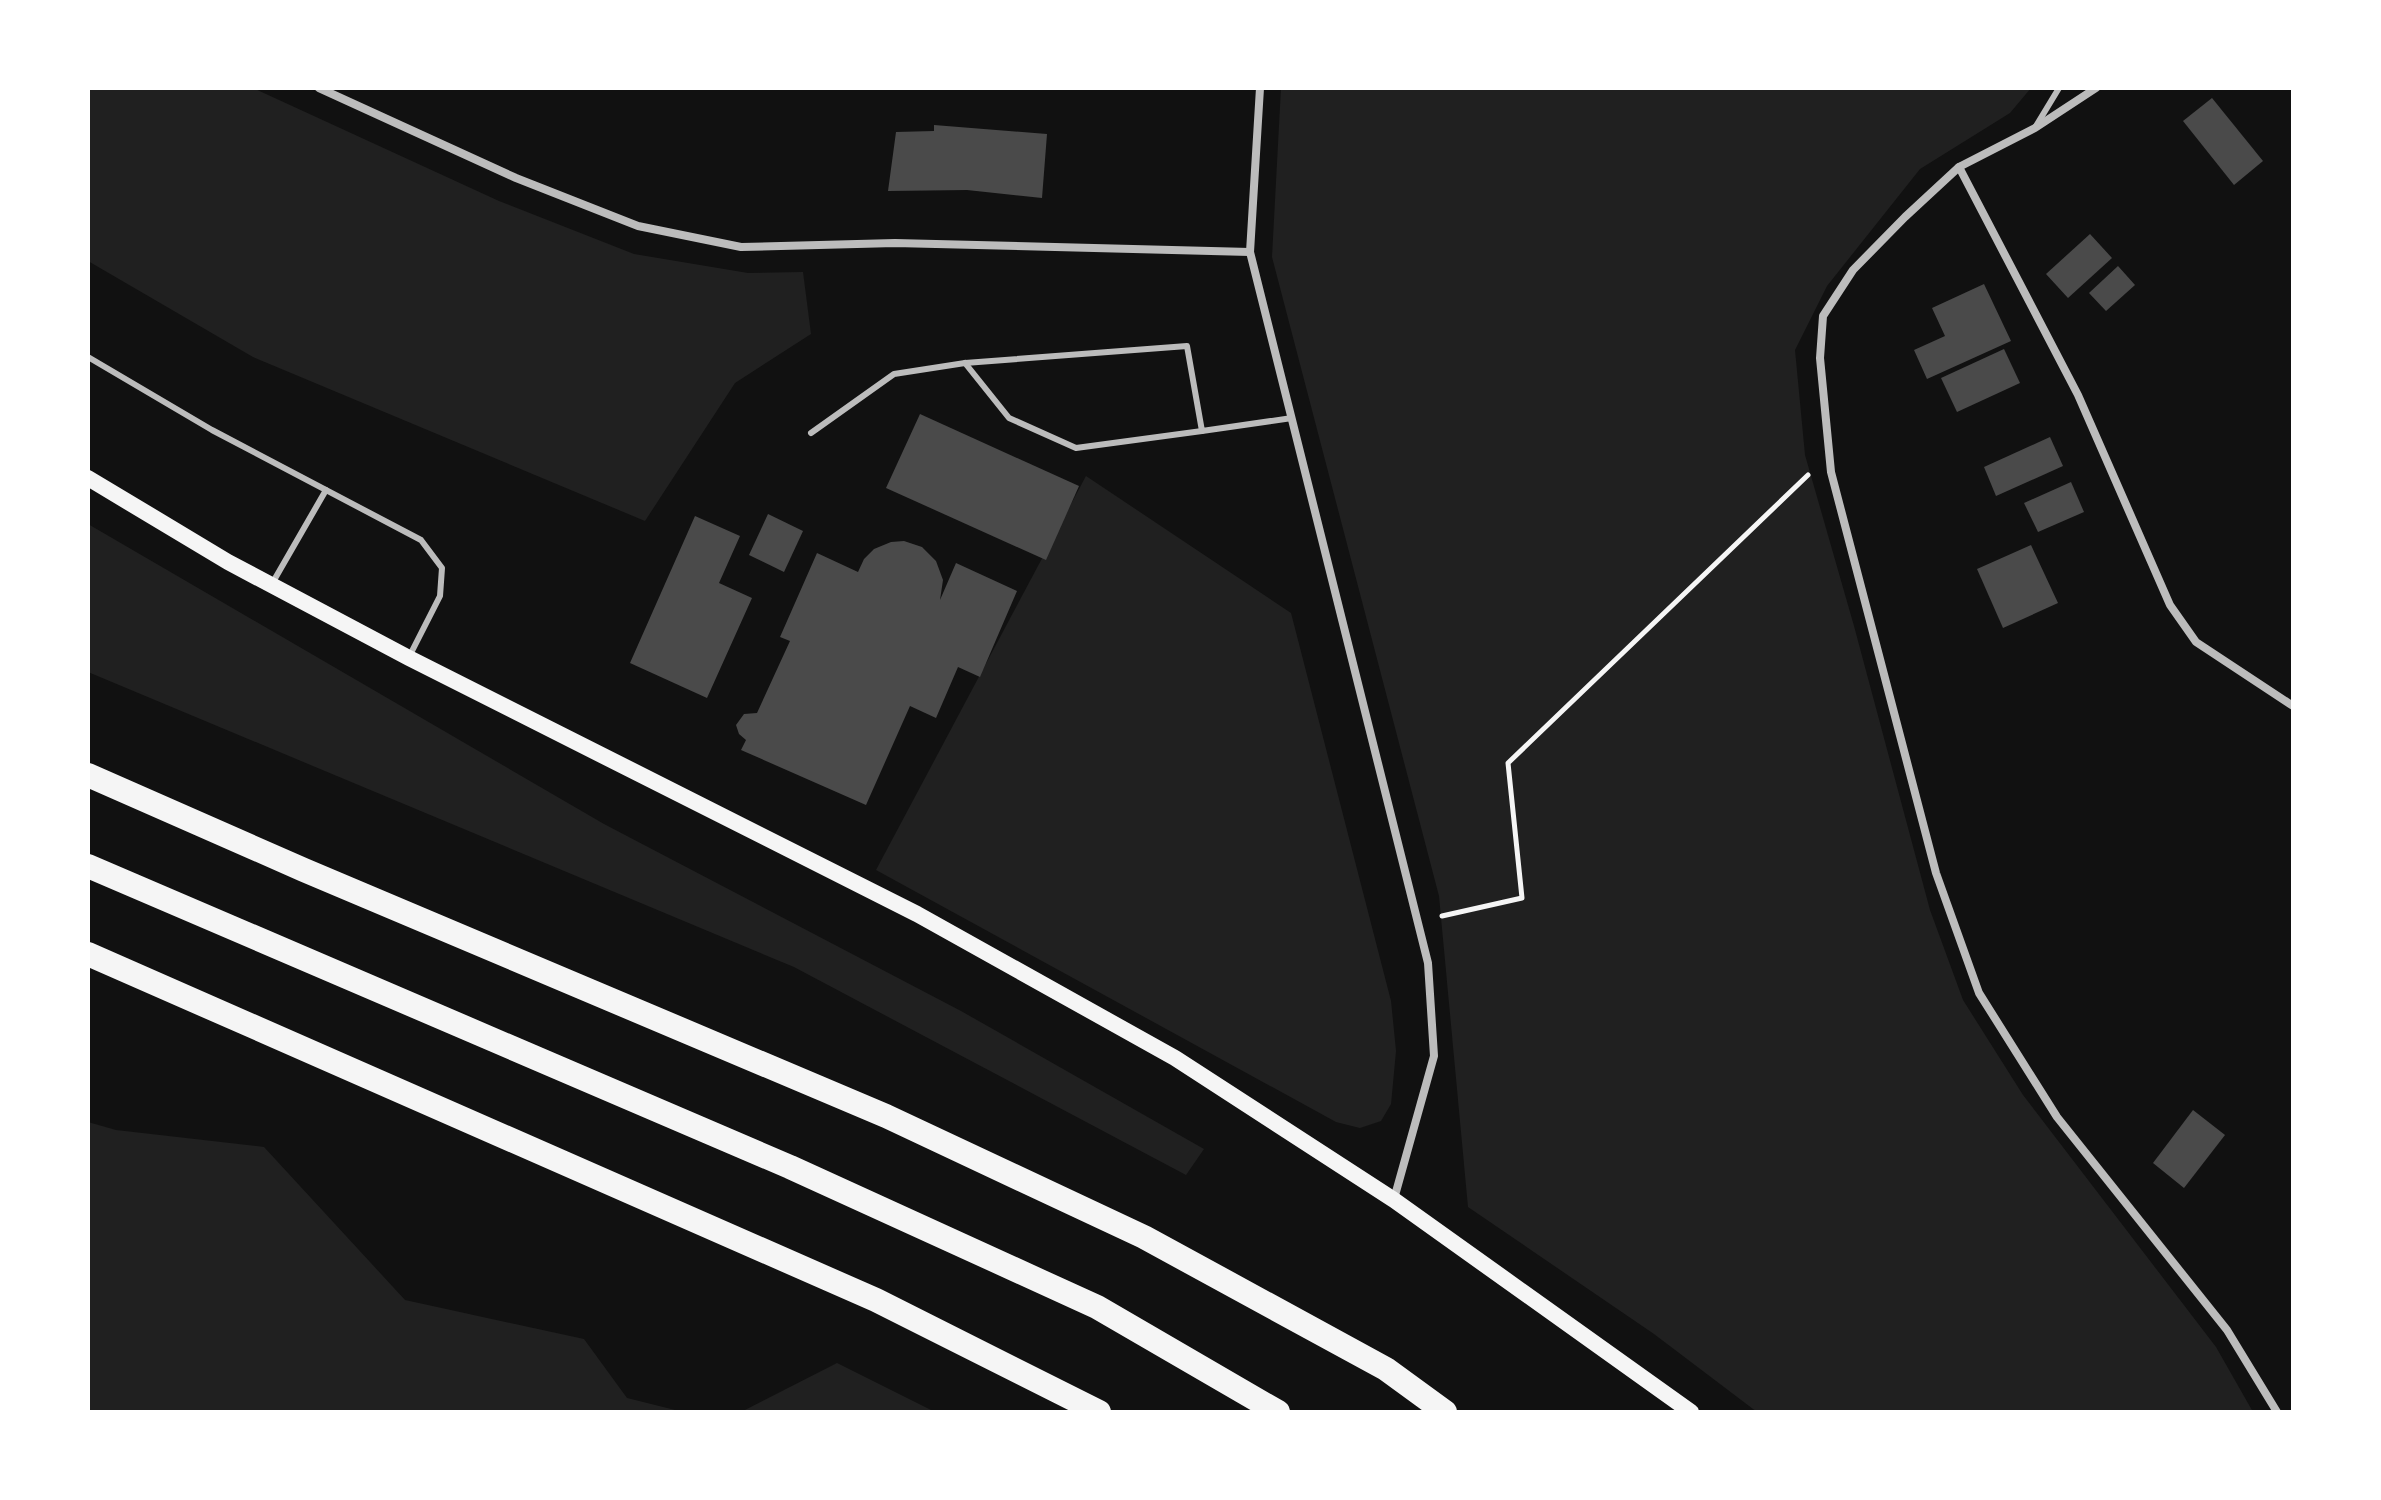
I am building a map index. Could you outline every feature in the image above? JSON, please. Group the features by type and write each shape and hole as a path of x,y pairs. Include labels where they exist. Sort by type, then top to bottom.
{"highway":[{"path":"88,775 304,870 886,1116 1130,1230 1386,1369 1445,1412"},
{"path":"88,866 776,1161 1097,1307 1278,1412"},
{"path":"88,954 876,1300 1099,1412"}],"main road":[{"path":"88,478 271,585 409,658 917,914 1175,1058 1394,1200 1691,1412"}],"street":[{"path":"319,88 516,178 638,226 741,247 895,243 1250,252"},
{"path":"1260,88 1250,252 1428,963 1434,1056 1394,1200"},
{"path":"2096,88 2035,128 1959,167 1853,270 1823,316 1820,358 1831,472 1936,873 1979,993 2057,1117 2227,1330 2277,1412"},
{"path":"1959,167 2078,395 2170,605 2196,642 2293,706"}],"lane":[{"path":"2035,128 2059,88"},
{"path":"811,433 894,374 965,363 1187,346 1202,431"},
{"path":"88,357 212,430 421,540 442,568 440,596 409,658"},
{"path":"965,363 1009,418 1076,448 1292,418"},
{"path":"271,585 326,490"}],"path":[{"path":"1418,921 1522,898 1508,763 1805,475 1831,472"}],"shaded area":[{"path":"88,88 253,88 499,201 634,254 748,273 803,272 811,334 735,383 645,521 253,357 88,261"},
{"path":"1281,88 2031,88 2010,113 1920,169 1827,286 1795,350 1805,455 1930,910 1963,1000 2023,1095 2216,1347 2253,1412 1757,1412 1654,1334 1468,1207 1439,896 1272,257"},
{"path":"1086,476 1291,613 1391,1001 1396,1051 1391,1104 1381,1121 1360,1128 1336,1122 876,870"},
{"path":"88,524 604,824 961,1011 1204,1149 1186,1175 794,967 88,672"},
{"path":"88,1122 116,1130 264,1147 405,1300 584,1339 627,1398 683,1412 88,1412"},
{"path":"837,1363 935,1412 741,1412"}],"building":[{"path":"2212,98 2263,161 2234,185 2183,121"},
{"path":"934,125 1047,134 1042,198 967,190 888,191 896,132 934,131"},
{"path":"2090,234 2112,258 2068,298 2046,274"},
{"path":"2118,266 2135,285 2106,311 2089,293"},
{"path":"1984,284 2011,341 1927,379 1914,350 1945,336 1932,308"},
{"path":"2004,349 2020,383 1957,412 1941,378"},
{"path":"920,414 1079,486 1046,560 886,488"},
{"path":"2050,437 2063,466 1996,496 1984,467"},
{"path":"2071,482 2084,512 2038,532 2024,503"},
{"path":"768,514 803,531 784,572 749,555"},
{"path":"695,516 740,536 719,583 752,598 707,698 630,663"},
{"path":"904,541 922,547 936,561 943,580 940,600 956,563 1017,591 980,677 958,667 936,718 910,706 866,805 741,750 746,740 739,734 736,725 744,714 757,713 790,641 780,637 817,553 858,572 864,559 874,549"},
{"path":"2031,545 2058,603 2003,628 1977,569"},
{"path":"2193,1110 2225,1135 2184,1188 2153,1163"}]}
